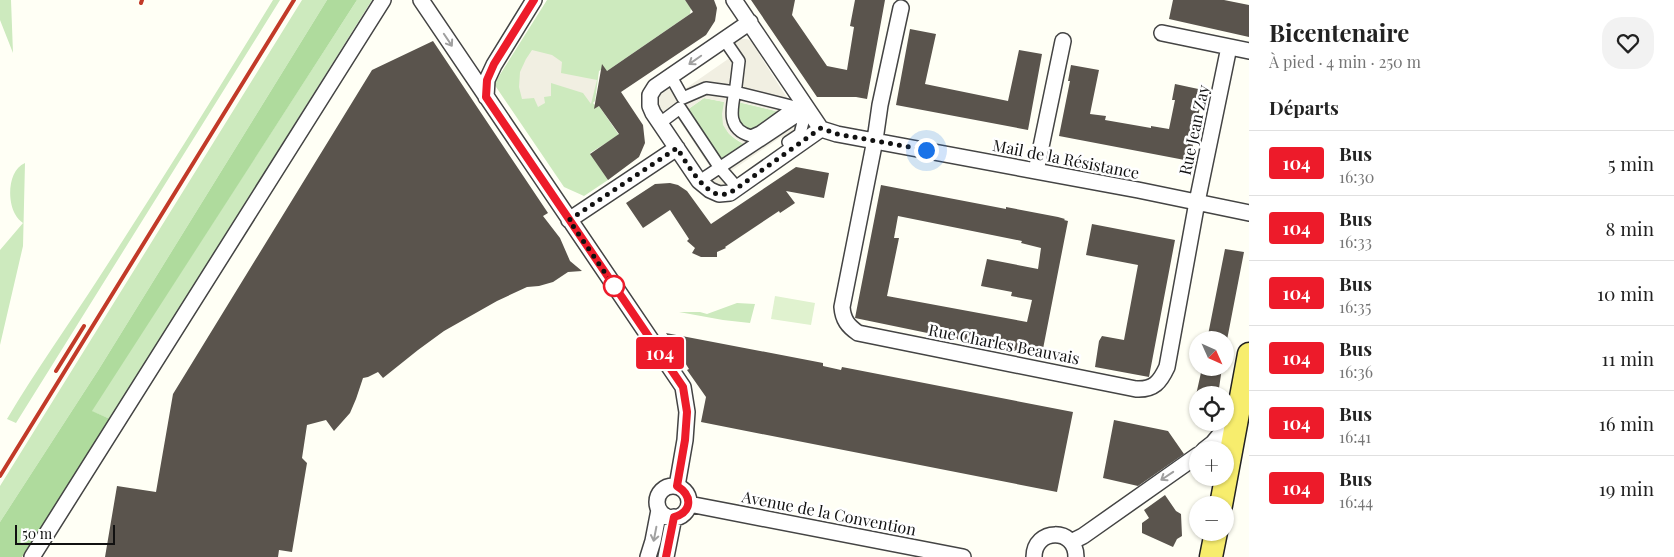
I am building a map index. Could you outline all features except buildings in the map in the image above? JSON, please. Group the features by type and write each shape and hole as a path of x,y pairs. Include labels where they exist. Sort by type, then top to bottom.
{"main road":[{"path":"1222,496 1249,354"},
{"path":"1212,557 1215,541"}],"street":[{"path":"32,557 383,0"},
{"path":"421,0 683,387 687,412 685,440 677,486"},
{"path":"486,97 487,80 494,64 534,0"},
{"path":"734,0 750,22 821,128 730,193 719,194 710,190 700,181 653,113 650,106 650,96 656,88 750,22"},
{"name":"Rue Charles Beauvais","path":"901,8 880,105 875,140 842,307 843,317 849,327 858,333 1147,390 1160,381 1167,367 1197,202"},
{"path":"1162,33 1249,51"},
{"path":"1036,171 1063,41"},
{"path":"728,45 739,61 732,114 734,124 742,134 752,136 797,109"},
{"name":"Rue Jean Zay","path":"1197,202 1229,47"},
{"path":"460,58 469,66 480,69 494,64"},
{"path":"674,82 682,103 720,168 734,184"},
{"path":"664,120 682,103 706,88 735,92 797,109 804,122 800,134 788,142 785,137"},
{"path":"704,178 720,168 785,137 797,109"},
{"name":"Mail de la Résistance","path":"821,128 837,134 1249,213"},
{"path":"569,220 677,148"},
{"path":"1215,441 1238,412"},
{"path":"1034,557 1039,542 1049,535 1062,536 1074,550 1083,536 1189,461"},
{"path":"648,557 659,510 657,500 660,492 667,487 677,486 684,490 689,504 685,512 681,515 668,517 659,510"},
{"name":"Avenue de la Convention","path":"689,504 963,557"},
{"path":"666,557 674,517"}],"green space":[{"path":"0,0 11,0 13,53 0,20"},
{"path":"273,0 280,0 16,423 7,419 144,208"},
{"path":"302,0 327,0 99,369 0,522 0,486"},
{"path":"327,0 357,0 92,411 110,419 22,557 0,557 0,522 99,369"},
{"path":"357,0 372,0 110,419 91,411"},
{"path":"547,0 685,0 691,8 690,14 607,71 604,68 599,71 595,101 593,103 597,107 599,106 619,135 590,153 608,180 584,196 564,187 494,84"},
{"path":"704,98 725,102 723,116 725,127 732,136 744,144 722,160 687,110"},
{"path":"738,102 776,111 777,113 753,130 744,129 736,116"},
{"path":"25,163 23,246 0,345 0,250 23,223 12,208 10,194 15,172"},
{"path":"775,296 815,303 811,325 771,319"},
{"path":"737,303 755,304 750,323 679,312 707,314"}],"shaded area":[{"path":"740,39 747,39 755,43 762,52 759,54 791,104 806,121 788,147 781,137 731,171 737,181 723,188 708,184 710,167 677,117 666,123 659,111 658,103 660,93 674,82 682,91 731,57 725,47","holes":["704,98 724,102 723,125 729,134 744,144 722,160 687,110","739,102 776,111 776,113 753,130 744,129 736,116"]},
{"path":"532,50 552,55 562,62 561,73 597,80 591,104 583,93 551,83 551,96 544,97 545,103 538,107 534,98 522,99 519,87 520,72"}],"railway":[{"path":"0,476 294,0"},
{"path":"56,371 84,326"}],"bus line":[{"name":"104","path":"534,0 494,64 487,80 486,97 683,387 687,412 685,440 677,486 684,490 689,504 685,512 674,517 666,557"}],"route":[{"path":"614,286 569,220 677,148 700,181 710,190 719,194 730,193 821,128 837,134 926,150"}]}
